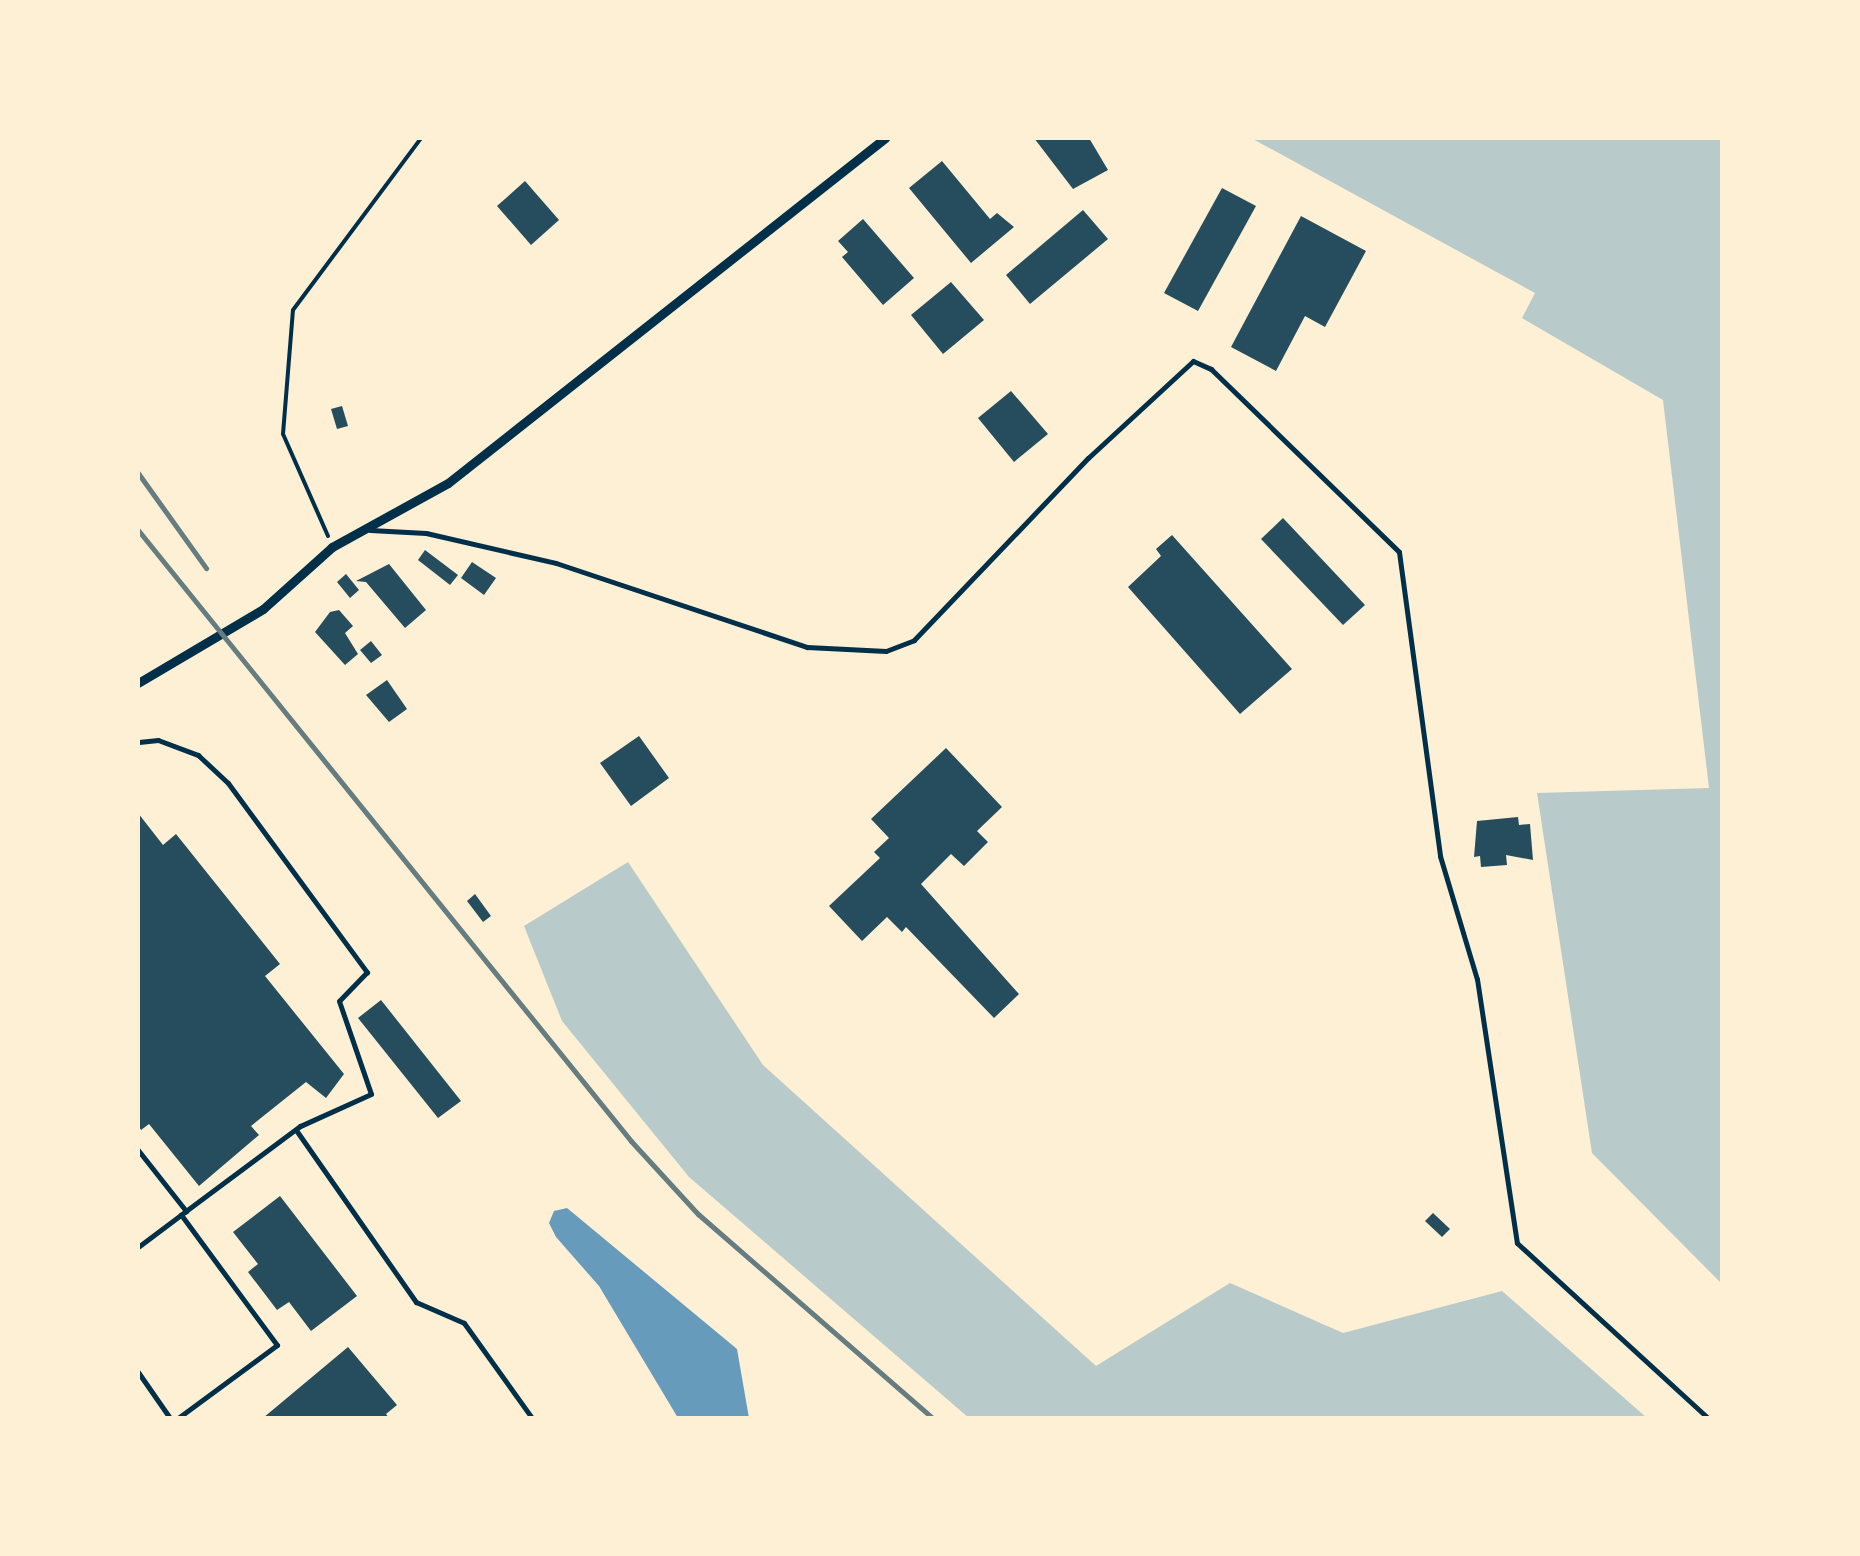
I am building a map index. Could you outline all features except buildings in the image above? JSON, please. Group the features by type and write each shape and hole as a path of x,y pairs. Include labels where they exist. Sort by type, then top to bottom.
{"street":[{"path":"138,683 263,609 332,546 448,483 886,138"}],"lane":[{"path":"362,529 426,533 556,563 807,647 886,650 914,640 1088,458 1193,361 1212,368 1399,552 1440,856 1478,979 1517,1242 1708,1418"},
{"path":"138,742 158,740 198,756 228,783 368,972 339,1001 371,1094 296,1130 138,1248"},
{"path":"296,1130 416,1302 464,1323 532,1418"},
{"path":"138,1150 277,1346 178,1418"},
{"path":"138,1372 170,1418"}],"path":[{"path":"332,546 283,434 293,310 421,138"}],"shaded area":[{"path":"1251,138 1722,138 1722,1284 1592,1153 1537,793 1709,788 1663,400 1522,318 1535,293"},
{"path":"628,862 763,1065 1096,1366 1230,1283 1343,1333 1502,1291 1647,1418 969,1418 689,1177 562,1021 524,926"}],"water":[{"path":"567,1208 737,1349 749,1418 678,1418 599,1286 556,1237 549,1223 554,1211"}],"railway":[{"path":"138,473 206,568"},
{"path":"138,530 631,1141 698,1214 933,1418"}]}
